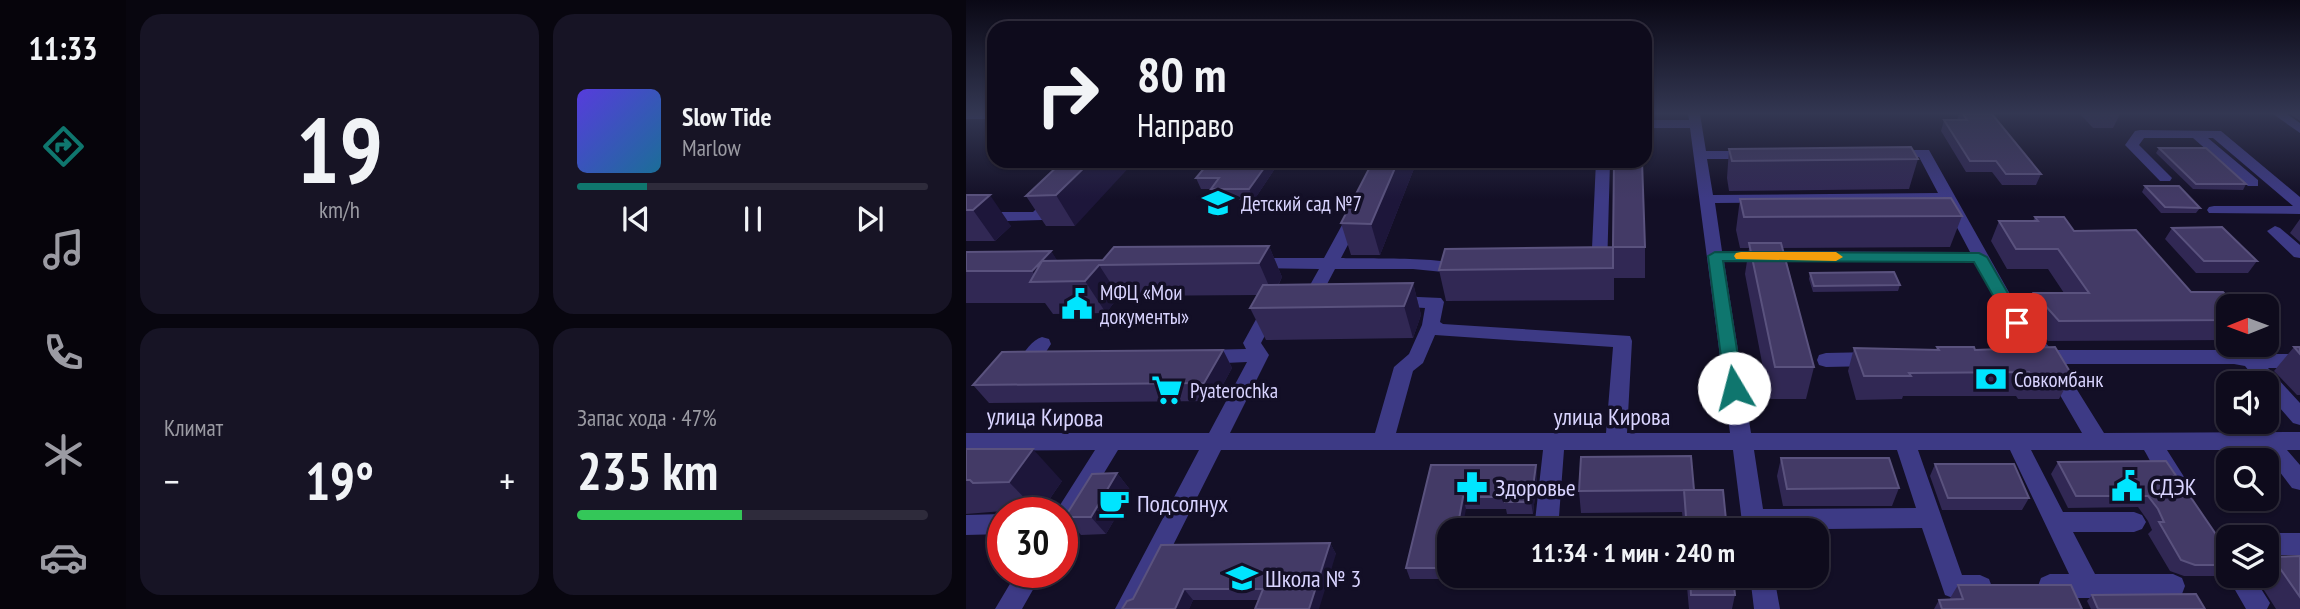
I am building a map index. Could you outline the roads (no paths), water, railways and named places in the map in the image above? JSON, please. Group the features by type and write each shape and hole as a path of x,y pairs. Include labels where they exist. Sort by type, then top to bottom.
{"street":[{"path":"1698,142 1753,518"},
{"path":"2134,142 2132,145 2165,177"},
{"path":"2206,142 2253,183"},
{"path":"2226,142 2300,204"},
{"path":"1870,154 1924,153 2017,323 2047,357 2099,442"},
{"path":"1700,155 1762,155"},
{"path":"1587,270 1601,270 1603,168"},
{"path":"966,217 1037,217 1066,189"},
{"path":"1309,303 1366,195"},
{"path":"1707,199 1947,197"},
{"path":"2214,210 2300,210"},
{"path":"2275,231 2300,253"},
{"path":"1715,256 1979,257"},
{"path":"1234,263 1413,264 1449,269 1476,269"},
{"path":"1372,303 1435,302 1432,325 1416,358 1404,367 1382,443"},
{"path":"1260,355 1252,344 1270,307 1275,304 1334,303"},
{"path":"1432,325 1439,330 1623,341 1616,441"},
{"path":"1042,344 1028,361 1056,360"},
{"path":"1178,357 1260,355"},
{"path":"1128,609 1260,355"},
{"path":"2021,357 2234,357 2251,361 2300,361"},
{"path":"1826,359 1889,359"},
{"path":"2251,361 2300,417"},
{"path":"2268,441 2300,481"},
{"name":"улица Кирова","path":"966,442 1214,444 2300,441"},
{"path":"2017,442 2088,586"},
{"path":"2150,442 2184,494"},
{"path":"1547,518 1554,443"},
{"path":"1905,443 1954,587 2173,586"},
{"path":"1078,497 1111,444"},
{"path":"1829,521 1930,518"},
{"path":"2056,522 2134,522"},
{"path":"966,525 987,524"},
{"path":"2279,544 2300,544"},
{"path":"1009,609 1021,588"},
{"path":"1764,588 1767,609"},
{"path":"2247,588 2257,603"}],"place":[{"name":"Детский сад №7","path":"1218,203"},
{"name":"МФЦ «Мои документы»","path":"1077,304"},
{"name":"Совкомбанк","path":"1991,379"},
{"name":"Pyaterochka","path":"1167,390"},
{"name":"СДЭК","path":"2127,486"},
{"name":"Здоровье","path":"1472,487"},
{"name":"Подсолнух","path":"1114,503"},
{"name":"Школа № 3","path":"1242,578"}]}
